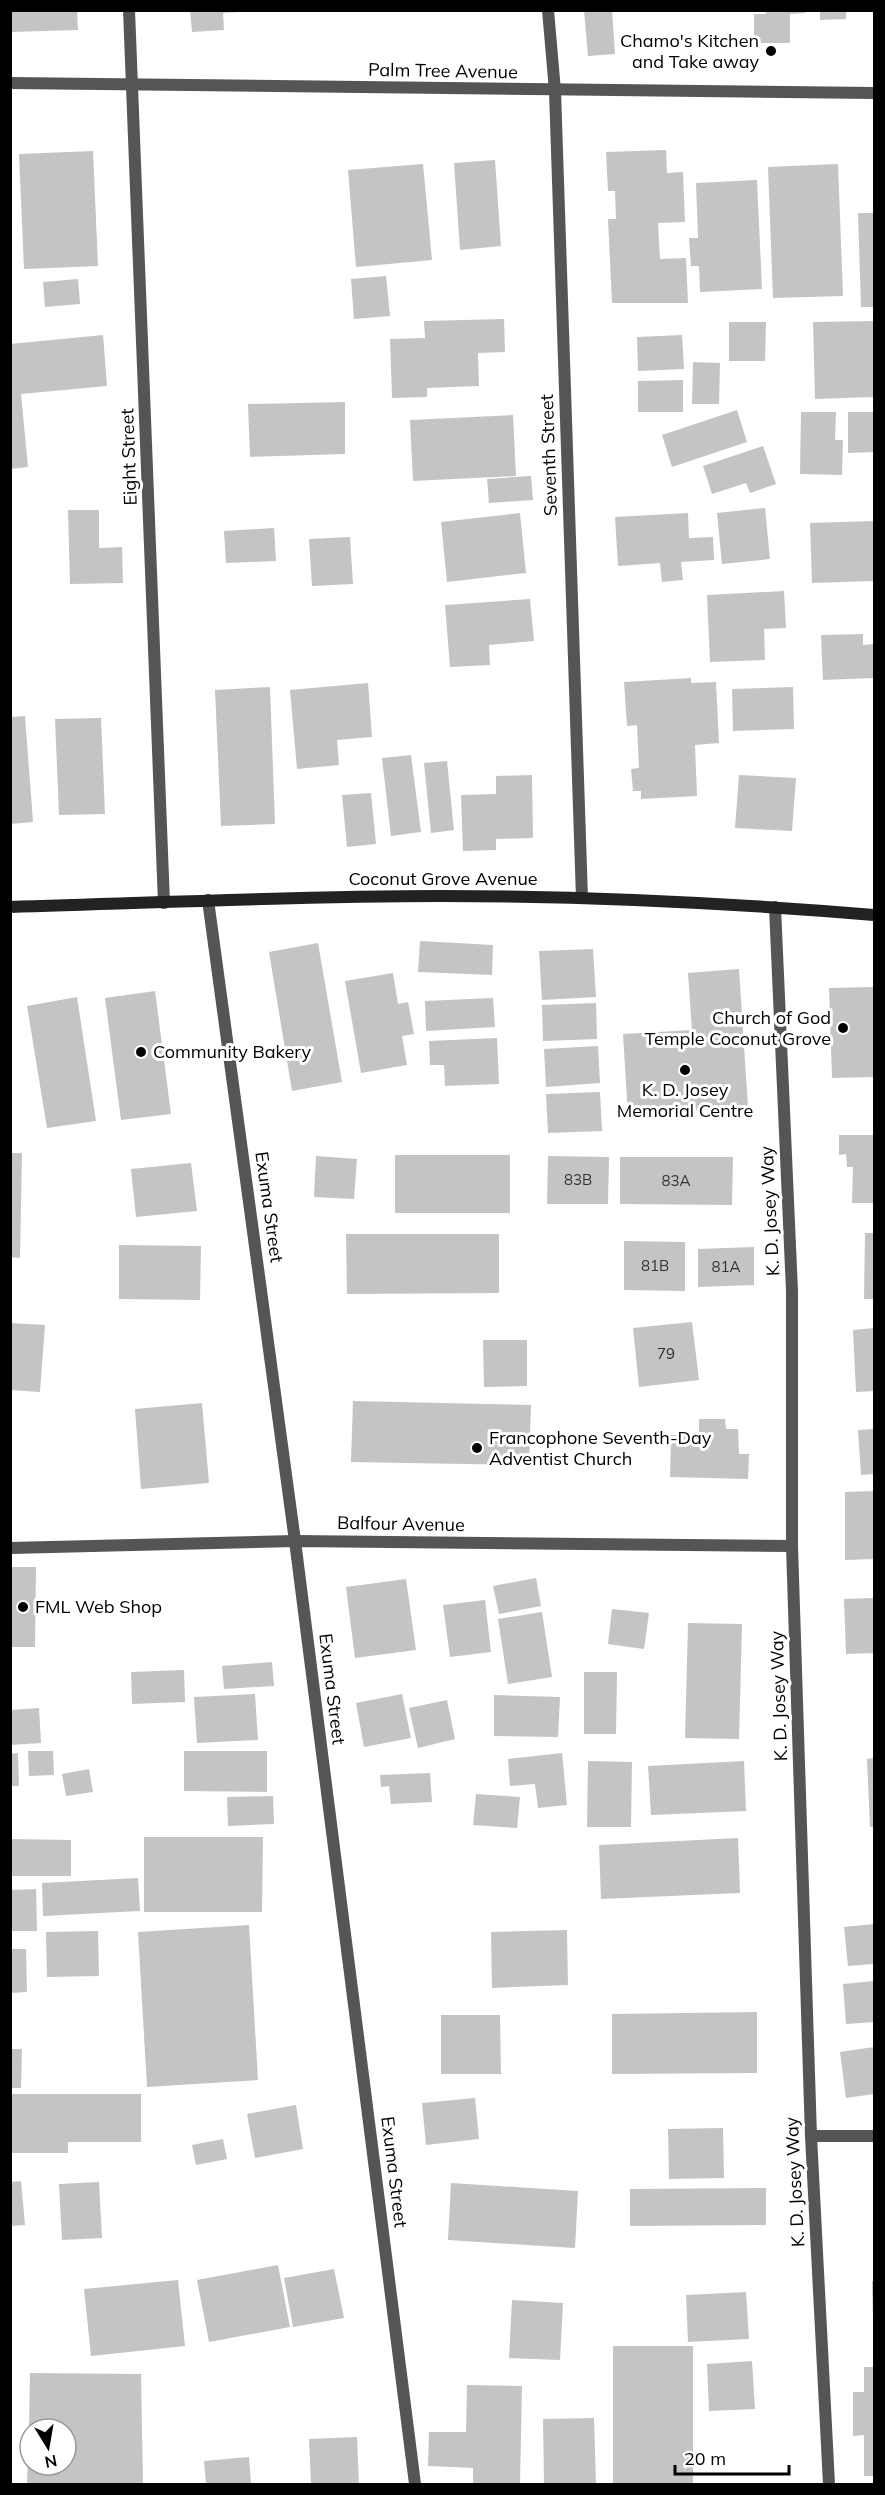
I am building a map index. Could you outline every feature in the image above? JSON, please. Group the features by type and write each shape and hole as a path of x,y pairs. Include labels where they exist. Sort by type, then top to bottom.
{"street":[{"name":"Eight Street","path":"129,10 164,903"},
{"name":"Seventh Street","path":"548,10 555,91 582,898"},
{"name":"Palm Tree Avenue","path":"10,84 874,93"},
{"name":"Coconut Grove Avenue","path":"10,907 208,900 441,896 582,898 775,907 874,915"},
{"name":"Exuma Street","path":"208,900 296,1541 415,2484"},
{"name":"K. D. Josey Way","path":"775,907 792,1291 792,1546 811,2136 829,2484"},
{"name":"Balfour Avenue","path":"10,1548 296,1541 792,1546"},
{"path":"811,2136 874,2136"}],"building":[{"path":"10,10 77,10 78,30 10,32"},
{"path":"190,10 237,10 237,12 223,13 224,30 192,32"},
{"path":"584,10 612,10 615,54 588,56"},
{"path":"766,10 806,10 806,13 790,14 790,43 754,43 754,14 766,14"},
{"path":"820,10 846,10 846,19 820,20"},
{"path":"666,150 667,173 683,172 685,222 658,223 660,259 686,258 688,303 612,303 608,219 616,219 615,191 608,191 606,152"},
{"path":"93,151 98,266 24,269 19,154"},
{"path":"495,160 501,246 460,250 454,163"},
{"path":"423,164 432,260 356,267 348,170"},
{"path":"838,164 843,296 773,298 768,167"},
{"path":"757,180 762,289 700,292 699,266 691,266 689,238 698,238 696,183"},
{"path":"858,213 874,213 874,307 861,307"},
{"path":"386,276 390,316 354,319 351,279"},
{"path":"78,279 80,304 45,307 43,282"},
{"path":"504,319 505,352 478,353 479,386 427,388 427,397 392,398 390,339 425,338 424,321"},
{"path":"874,321 874,397 815,399 813,322"},
{"path":"729,322 766,322 765,361 729,361"},
{"path":"103,335 107,386 21,394 28,467 10,469 10,344"},
{"path":"682,335 684,369 638,371 637,337"},
{"path":"693,362 720,363 719,404 692,404"},
{"path":"683,380 683,412 638,412 638,381"},
{"path":"345,402 345,454 250,457 248,404"},
{"path":"737,410 747,442 672,467 662,435"},
{"path":"801,412 836,412 835,440 843,440 842,475 800,474"},
{"path":"848,412 874,412 874,452 848,453"},
{"path":"513,415 516,476 413,481 410,420"},
{"path":"763,446 776,484 750,493 746,483 712,494 703,466"},
{"path":"531,476 533,500 489,503 487,479"},
{"path":"765,508 770,559 722,564 717,513"},
{"path":"68,510 99,510 99,548 122,547 123,583 70,584"},
{"path":"520,513 526,573 447,582 441,522"},
{"path":"688,513 689,538 713,537 714,560 681,562 683,580 662,582 660,563 618,566 615,517"},
{"path":"874,521 874,581 812,583 810,523"},
{"path":"274,528 276,561 226,563 224,531"},
{"path":"350,537 353,584 312,586 309,539"},
{"path":"784,591 786,628 764,629 765,660 710,662 707,595"},
{"path":"530,599 534,641 489,645 490,665 450,667 445,605"},
{"path":"863,634 863,645 874,644 874,678 823,680 821,635"},
{"path":"691,678 691,683 716,682 719,743 695,745 697,796 641,799 641,791 633,791 631,769 639,768 637,725 627,726 624,682"},
{"path":"368,683 372,737 337,740 339,765 297,769 290,690"},
{"path":"270,687 275,824 221,826 215,690"},
{"path":"793,687 794,729 733,731 732,689"},
{"path":"25,716 33,822 10,824 10,717"},
{"path":"101,718 105,814 59,815 55,719"},
{"path":"411,755 421,832 391,836 382,758"},
{"path":"447,761 454,830 431,833 424,763"},
{"path":"532,775 533,838 496,839 496,850 463,851 461,795 496,794 496,776"},
{"path":"739,775 796,778 792,831 735,828"},
{"path":"371,793 376,844 347,847 342,795"},
{"path":"420,941 493,945 492,975 418,972"},
{"path":"318,943 342,1082 292,1091 269,952"},
{"path":"593,949 596,997 542,1000 539,951"},
{"name":"K. D. Josey Memorial Centre","path":"739,969 748,1107 628,1115 623,1034 692,1030 688,973"},
{"path":"393,973 398,1004 408,1002 414,1034 402,1036 407,1065 361,1073 345,981"},
{"path":"874,987 874,1077 832,1078 829,988"},
{"path":"155,991 171,1114 121,1120 105,998"},
{"path":"77,997 96,1121 47,1128 27,1006"},
{"path":"493,998 495,1027 426,1031 425,1001"},
{"path":"596,1003 597,1039 543,1041 542,1005"},
{"path":"497,1038 499,1084 445,1086 444,1065 430,1065 429,1041"},
{"path":"598,1046 600,1083 546,1087 544,1049"},
{"path":"600,1092 602,1131 548,1133 546,1094"},
{"path":"839,1135 874,1135 874,1203 852,1203 853,1167 847,1167 846,1154 839,1155"},
{"path":"10,1153 22,1153 20,1258 10,1257"},
{"path":"395,1155 510,1155 510,1213 395,1213"},
{"path":"316,1156 357,1159 354,1199 314,1197"},
{"path":"548,1156 609,1157 608,1204 547,1204"},
{"path":"620,1157 733,1157 732,1205 620,1204"},
{"path":"191,1163 197,1211 136,1217 131,1169"},
{"path":"865,1233 874,1233 874,1299 864,1299"},
{"path":"346,1234 499,1234 499,1293 347,1294"},
{"path":"624,1241 685,1242 685,1291 624,1290"},
{"path":"119,1245 201,1246 200,1300 119,1299"},
{"path":"754,1247 754,1285 698,1287 698,1249"},
{"path":"692,1322 699,1380 639,1387 633,1328"},
{"path":"10,1323 45,1325 40,1392 10,1390"},
{"path":"874,1328 874,1391 856,1392 853,1330"},
{"path":"483,1340 527,1340 527,1386 484,1387"},
{"path":"353,1401 531,1405 529,1465 351,1462"},
{"path":"202,1403 209,1483 141,1489 135,1409"},
{"path":"699,1419 725,1419 726,1429 738,1429 739,1454 749,1454 748,1479 670,1477 671,1435 699,1436"},
{"path":"874,1429 874,1474 861,1475 858,1430"},
{"path":"874,1491 874,1559 845,1560 845,1492"},
{"name":"FML Web Shop","path":"10,1567 36,1567 35,1647 10,1647"},
{"path":"536,1578 541,1606 499,1614 493,1586"},
{"path":"406,1579 416,1650 355,1658 346,1587"},
{"path":"874,1598 874,1653 846,1654 844,1599"},
{"path":"485,1600 491,1652 450,1657 443,1605"},
{"path":"612,1609 649,1613 644,1649 608,1644"},
{"path":"542,1612 552,1677 508,1684 498,1619"},
{"path":"688,1623 742,1624 739,1739 685,1738"},
{"path":"272,1662 274,1686 224,1689 222,1666"},
{"path":"184,1670 185,1702 132,1704 131,1672"},
{"path":"584,1672 617,1672 616,1734 584,1734"},
{"path":"255,1694 258,1740 197,1743 194,1697"},
{"path":"402,1694 411,1738 364,1747 356,1703"},
{"path":"494,1695 560,1697 558,1737 494,1736"},
{"path":"447,1700 455,1739 418,1748 409,1708"},
{"path":"39,1708 41,1743 10,1745 10,1710"},
{"path":"28,1751 53,1751 54,1775 29,1776"},
{"path":"184,1751 267,1751 267,1792 184,1791"},
{"path":"18,1753 19,1786 10,1786 10,1754"},
{"path":"562,1753 567,1805 538,1808 535,1784 510,1786 508,1759"},
{"path":"874,1758 874,1827 870,1827 867,1759"},
{"path":"588,1761 632,1762 631,1827 587,1827"},
{"path":"744,1761 746,1811 651,1815 648,1766"},
{"path":"89,1769 93,1792 66,1796 62,1774"},
{"path":"430,1773 432,1802 391,1804 389,1786 381,1787 380,1775"},
{"path":"476,1794 520,1797 517,1828 473,1825"},
{"path":"273,1796 274,1824 228,1826 227,1797"},
{"path":"144,1837 263,1837 262,1912 144,1912"},
{"path":"738,1838 740,1893 601,1899 599,1845"},
{"path":"10,1839 71,1840 71,1876 10,1876"},
{"path":"138,1878 140,1911 43,1916 42,1883"},
{"path":"36,1889 37,1931 10,1931 10,1890"},
{"path":"874,1924 874,1964 848,1966 844,1927"},
{"path":"249,1925 258,2080 147,2087 138,1932"},
{"path":"567,1930 568,1985 492,1988 491,1932"},
{"path":"98,1931 99,1976 47,1977 46,1932"},
{"path":"10,1949 26,1949 27,1992 10,1993"},
{"path":"874,1981 874,2022 846,2024 843,1984"},
{"path":"757,2012 757,2073 612,2074 612,2014"},
{"path":"441,2015 500,2015 501,2074 441,2074"},
{"path":"874,2047 874,2094 846,2098 840,2052"},
{"path":"10,2049 22,2049 21,2088 10,2088"},
{"path":"10,2094 141,2094 141,2142 68,2142 68,2153 10,2153"},
{"path":"475,2098 479,2139 426,2145 422,2103"},
{"path":"296,2105 303,2149 255,2158 247,2114"},
{"path":"723,2128 724,2178 669,2179 668,2129"},
{"path":"223,2139 227,2159 196,2165 192,2145"},
{"path":"21,2181 25,2225 10,2226 10,2182"},
{"path":"99,2182 102,2238 62,2240 59,2184"},
{"path":"451,2183 578,2191 575,2248 448,2240"},
{"path":"766,2188 766,2225 630,2226 630,2189"},
{"path":"278,2265 290,2327 209,2342 197,2280"},
{"path":"334,2269 344,2318 293,2327 284,2278"},
{"path":"178,2280 185,2346 91,2356 84,2289"},
{"path":"872,2281 874,2281 874,2320 873,2320"},
{"path":"746,2292 749,2339 688,2342 686,2295"},
{"path":"512,2300 563,2303 560,2360 509,2358"},
{"path":"613,2346 693,2346 693,2484 613,2484"},
{"path":"752,2361 755,2409 709,2411 707,2364"},
{"path":"864,2367 874,2367 874,2476 864,2476 864,2435 853,2436 853,2392 864,2392"},
{"path":"30,2373 141,2374 143,2484 27,2484 27,2477 78,2477 78,2417 29,2417"},
{"path":"467,2385 522,2386 520,2484 473,2484 473,2468 428,2466 429,2432 466,2432"},
{"path":"594,2418 596,2484 544,2484 543,2419"},
{"path":"357,2437 359,2484 311,2484 309,2439"},
{"path":"249,2457 251,2484 206,2484 204,2461"}],"place":[{"name":"Chamo's Kitchen and Take away","path":"771,51"},
{"name":"Church of God Temple Coconut Grove","path":"843,1028"},
{"name":"Community Bakery","path":"141,1052"},
{"name":"K. D. Josey Memorial Centre","path":"685,1070"},
{"name":"Francophone Seventh-Day Adventist Church","path":"477,1448"},
{"name":"FML Web Shop","path":"23,1607"}]}
